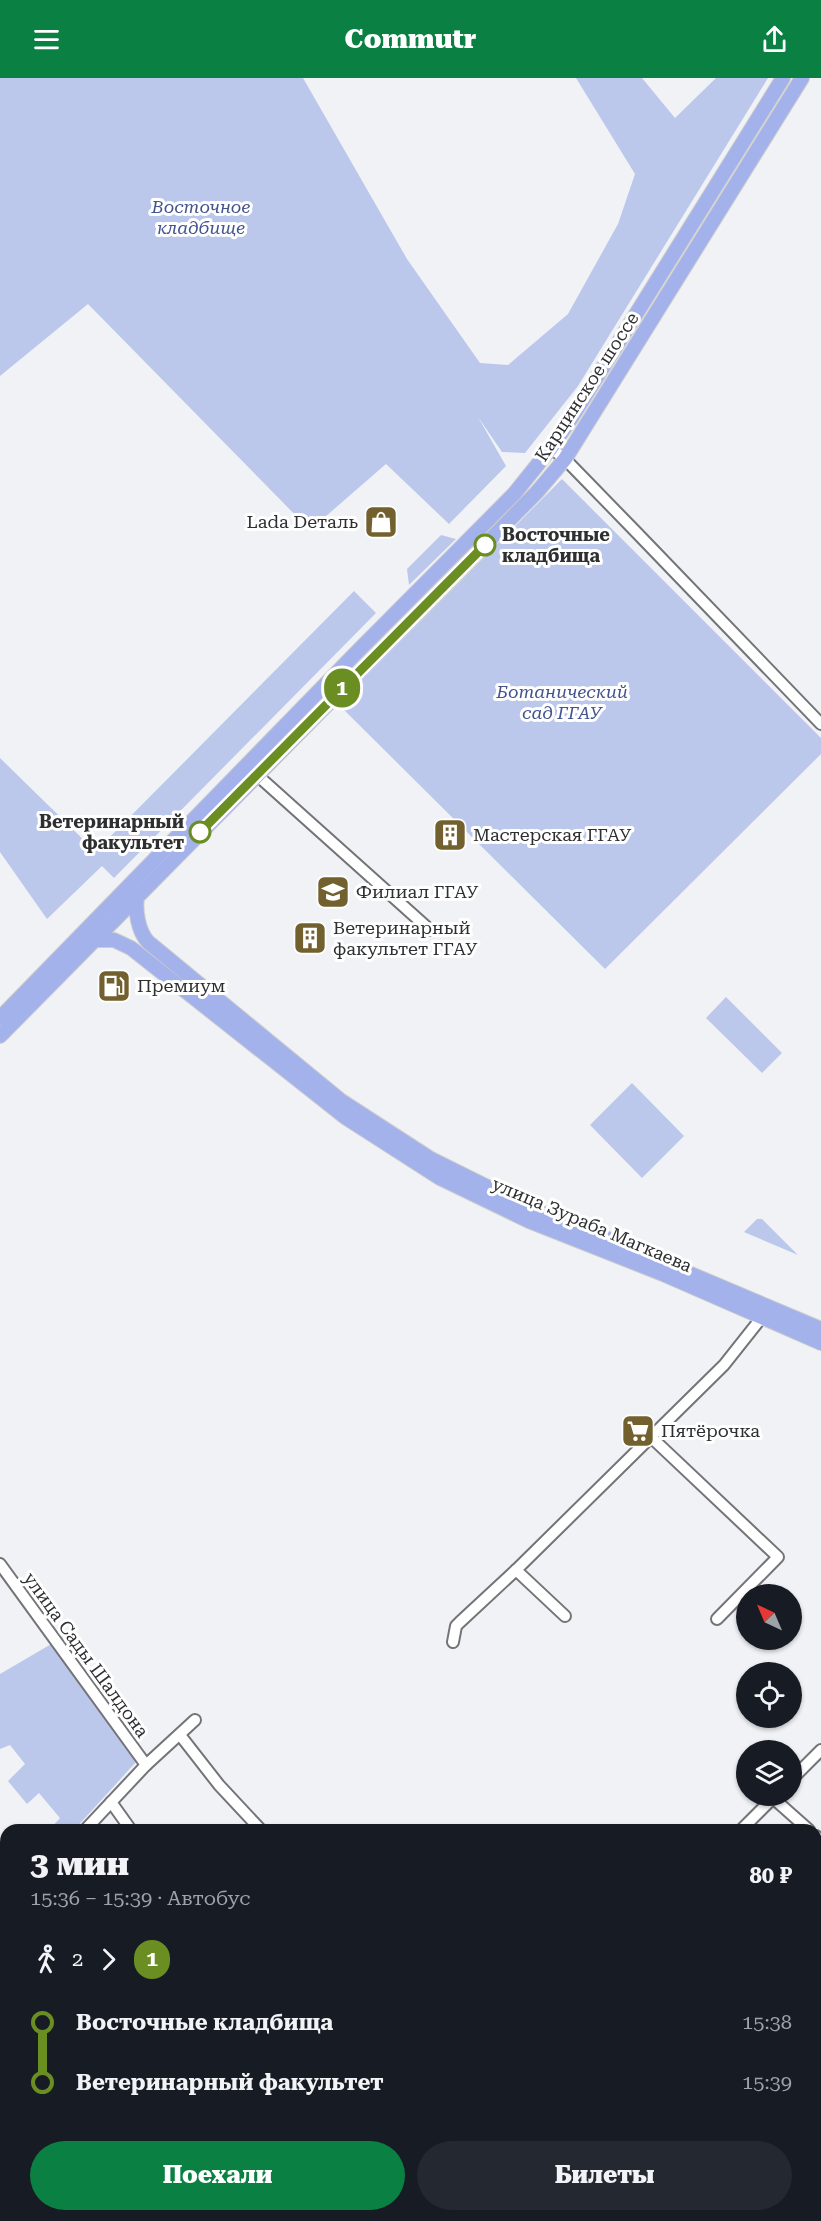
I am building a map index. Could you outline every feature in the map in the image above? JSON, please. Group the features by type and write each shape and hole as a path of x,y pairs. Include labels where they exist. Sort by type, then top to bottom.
{"main road":[{"name":"Карцинское шоссе","path":"0,1018 514,494 551,448 783,78"},
{"name":"Карцинское шоссе","path":"0,1036 537,492 565,459 802,78"},
{"path":"122,893 118,902 118,915 125,941 131,948"},
{"path":"137,896 136,911 144,937"},
{"path":"99,917 118,915"},
{"name":"улица Зураба Магкаева","path":"118,915 340,1100 431,1159 532,1216 821,1343"},
{"name":"улица Зураба Магкаева","path":"94,940 114,940 131,948 345,1117 440,1178 821,1329"}],"street":[{"path":"551,448 565,459 821,724"},
{"path":"257,775 430,930"},
{"path":"453,1642 456,1626 652,1438 724,1365 762,1317"},
{"path":"652,1438 778,1557 717,1619"},
{"name":"улица Сады Шалдона","path":"0,1564 146,1765"},
{"path":"516,1570 565,1616"},
{"path":"91,1824 146,1765 195,1720"},
{"path":"180,1735 219,1785 255,1824"},
{"path":"802,1769 821,1750"},
{"path":"111,1802 126,1824"},
{"path":"747,1824 765,1806"},
{"path":"784,1806 803,1824"}],"green space":[{"name":"Восточное кладбище","path":"0,78 303,78 407,259 480,363 508,365 568,314 618,224 635,174 576,78 642,78 675,118 716,78 768,78 578,386 525,453 502,452 478,417 506,466 449,524 386,464 310,530 88,304 0,376"},
{"name":"Ботанический сад ГГАУ","path":"562,479 821,738 821,754 605,969 338,704"},
{"path":"441,535 456,539 409,585 407,569"},
{"path":"354,591 376,613 114,878 102,866 47,919 0,852 0,758 94,850 93,854"},
{"path":"726,997 782,1053 762,1073 706,1018"},
{"path":"632,1083 684,1136 642,1178 590,1125"},
{"path":"757,1219 762,1219 798,1255 744,1232"},
{"path":"53,1643 136,1762 79,1824 54,1824 60,1818 39,1793 27,1804 8,1781 25,1764 10,1745 0,1749 0,1674"}],"bus line":[{"name":"1","path":"200,832 485,545"}],"place":[{"name":"Lada Dеталь","path":"381,522"},
{"name":"Восточные кладбища","path":"485,545"},
{"name":"Ветеринарный факультет","path":"200,832"},
{"name":"Мастерская ГГАУ","path":"450,835"},
{"name":"Филиал ГГАУ","path":"333,892"},
{"name":"Ветеринарный факультет ГГАУ","path":"310,938"},
{"name":"Премиум","path":"114,986"},
{"name":"Пятёрочка","path":"638,1431"}]}
